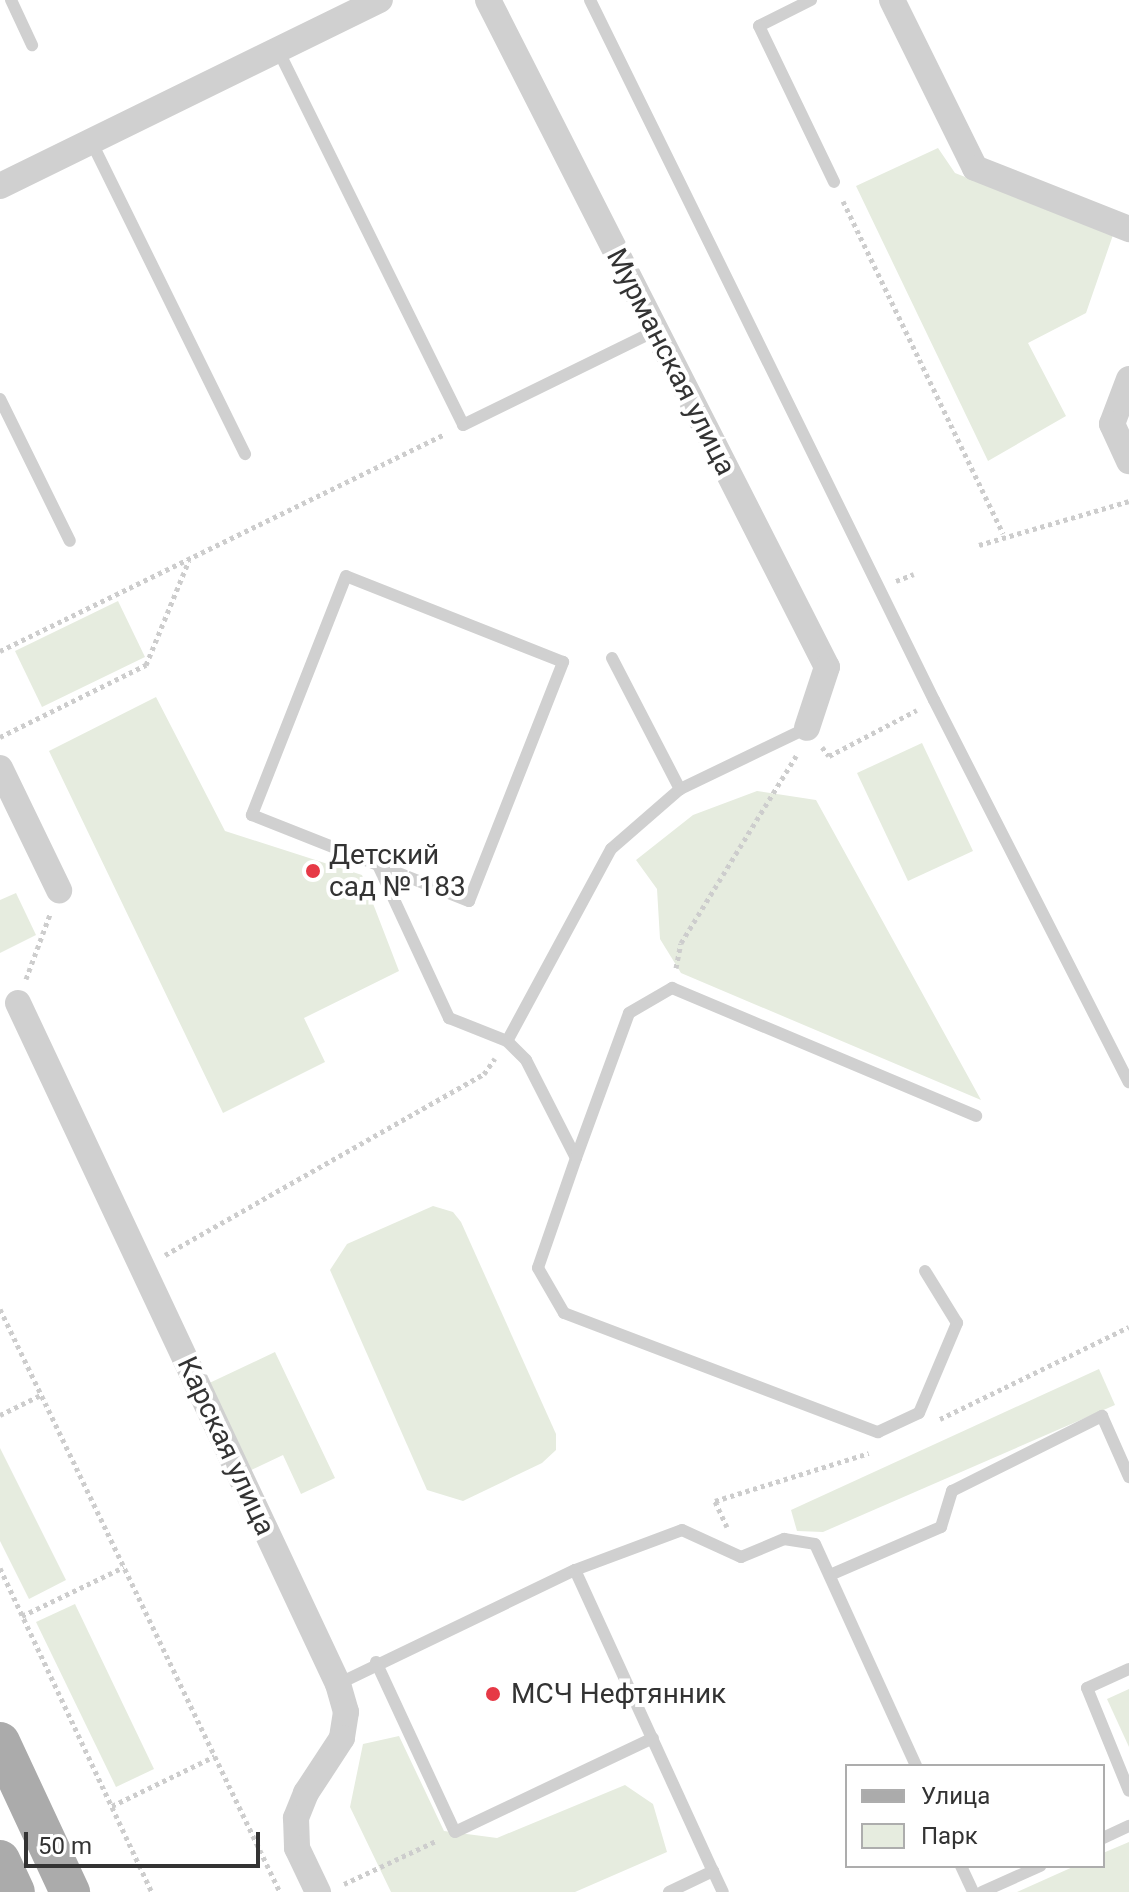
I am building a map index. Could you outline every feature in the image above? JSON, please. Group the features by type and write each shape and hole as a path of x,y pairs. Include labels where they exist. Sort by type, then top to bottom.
{"main road":[{"path":"0,1742 70,1892"},
{"path":"0,1860 15,1892"}],"street":[{"path":"0,186 380,0"},
{"name":"Мурманская улица","path":"488,0 827,667 807,728"},
{"path":"892,0 975,168 1129,229"},
{"path":"1129,379 1112,424 1129,461"},
{"path":"0,768 59,890"},
{"name":"Карская улица","path":"18,1003 338,1684 346,1712 342,1738 306,1793 296,1818 297,1848 327,1890"}],"lane":[{"path":"11,0 32,45"},
{"path":"590,0 934,700 1129,1082"},
{"path":"811,0 759,26 834,182"},
{"path":"278,50 463,425 655,331"},
{"path":"91,141 245,454"},
{"path":"0,399 70,541"},
{"path":"378,865 469,901 563,662 346,576 252,815 378,865 449,1018 507,1041 526,1060 576,1158"},
{"path":"612,658 680,789"},
{"path":"507,1041 611,849 680,789 807,728"},
{"path":"925,1271 957,1323 919,1413 878,1432 564,1313 538,1268 629,1013 672,988 976,1116"},
{"path":"830,1575 941,1527 952,1491 1102,1416 1129,1477"},
{"path":"338,1684 376,1662 575,1570 682,1530 741,1557 784,1539 815,1544 915,1764"},
{"path":"575,1570 723,1892"},
{"path":"376,1662 455,1832 653,1738"},
{"path":"1129,1669 1087,1688 1129,1791"},
{"path":"1105,1837 1129,1826"},
{"path":"962,1868 973,1892"},
{"path":"982,1892 1036,1868"},
{"path":"669,1892 713,1871"}],"path":[{"path":"834,182 1003,534"},
{"path":"0,651 463,425"},
{"path":"979,545 1003,534 1129,501"},
{"path":"0,737 146,665 190,559"},
{"path":"902,595 895,581 914,574"},
{"path":"807,728 829,756 934,700"},
{"path":"672,988 681,943 791,769 807,728"},
{"path":"18,1003 59,890"},
{"path":"142,1268 484,1074 507,1041"},
{"path":"0,1309 280,1892"},
{"path":"0,1415 41,1395"},
{"path":"22,1616 124,1567"},
{"path":"0,1568 152,1892"},
{"path":"112,1806 215,1756"},
{"path":"327,1890 455,1832"}],"green space":[{"path":"938,148 955,173 1113,235 1086,313 1028,343 1066,416 988,461 856,186"},
{"path":"118,601 145,657 42,707 15,651"},
{"path":"156,697 225,831 362,875 399,971 304,1018 325,1062 223,1113 49,751"},
{"path":"922,743 973,851 908,881 857,773"},
{"path":"757,791 816,800 981,1100 681,973 660,939 657,889 636,860 693,815"},
{"path":"16,893 36,935 0,953 0,900"},
{"path":"433,1206 453,1212 461,1222 556,1434 556,1450 542,1463 463,1501 427,1490 330,1270 347,1244"},
{"path":"275,1352 335,1478 301,1494 283,1455 245,1473 203,1386"},
{"path":"1099,1369 1115,1405 823,1532 797,1531 791,1510"},
{"path":"0,1448 66,1580 29,1599 0,1541"},
{"path":"75,1604 154,1769 116,1787 36,1622"},
{"path":"1129,1689 1129,1747 1107,1699"},
{"path":"399,1736 444,1831 497,1838 625,1785 653,1804 667,1852 575,1892 391,1892 350,1807 363,1744"},
{"path":"1129,1842 1129,1892 1017,1892 1071,1868 1105,1868 1105,1852"}],"place":[{"name":"Детский сад № 183","path":"313,871"},
{"name":"МСЧ Нефтянник","path":"493,1694"}]}
